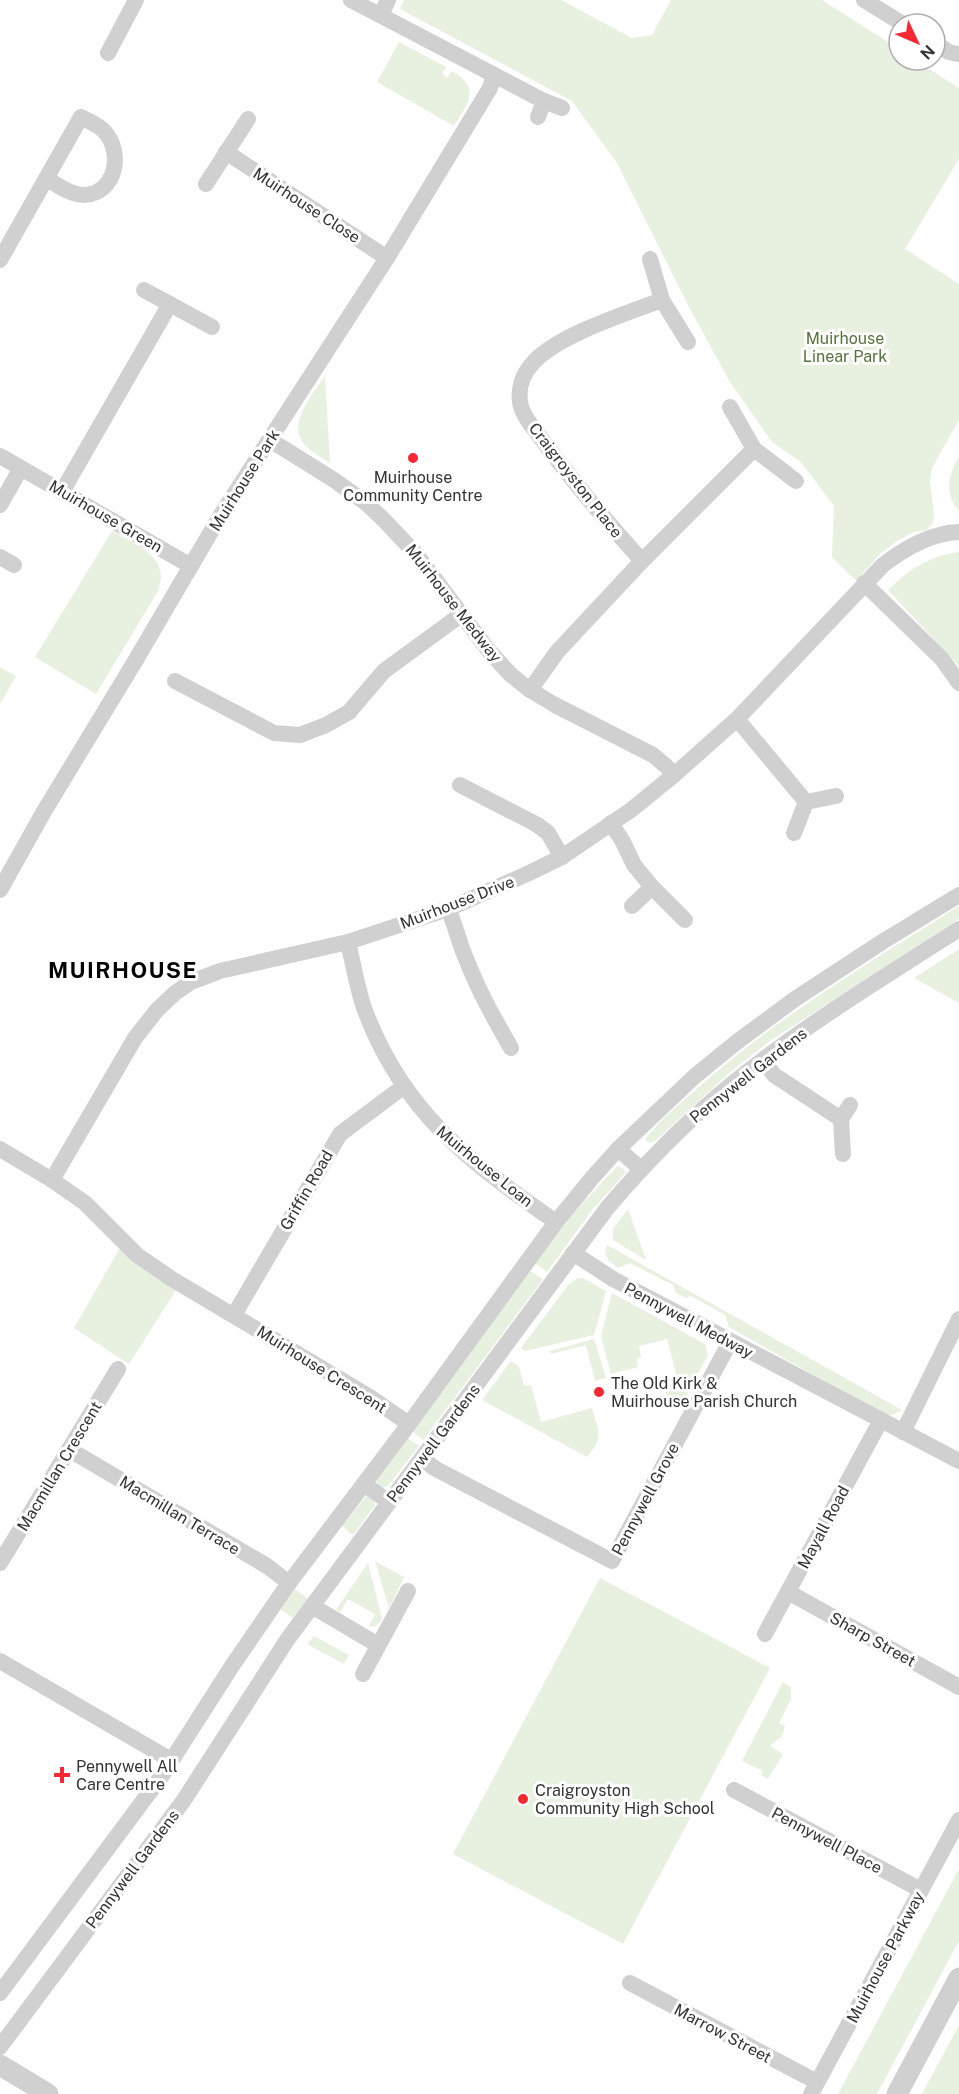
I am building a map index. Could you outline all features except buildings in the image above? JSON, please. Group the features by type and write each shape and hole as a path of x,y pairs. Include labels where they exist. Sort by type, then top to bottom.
{"street":[{"path":"108,54 136,0"},
{"path":"351,0 385,8 494,75 562,108"},
{"path":"864,0 887,14"},
{"name":"Muirhouse Park","path":"0,890 43,813 191,566 387,258 490,88 494,75"},
{"path":"538,117 544,101"},
{"path":"0,260 46,178 81,117 104,131 117,158 114,173 97,193 82,195 67,191 46,178"},
{"path":"206,184 248,119"},
{"name":"Muirhouse Close","path":"226,152 387,258"},
{"path":"650,259 662,300 688,342"},
{"path":"144,290 213,327"},
{"name":"Craigroyston Place","path":"642,561 568,474 527,418 520,404 520,390 524,375 532,363 543,354 597,325 662,300"},
{"path":"63,490 170,304"},
{"path":"730,407 754,449 796,481"},
{"name":"Muirhouse Medway","path":"270,440 366,503 400,535 489,651 530,690 653,755 674,775"},
{"path":"530,690 557,652 642,561 754,449"},
{"name":"Muirhouse Green","path":"0,456 63,490 191,566"},
{"path":"0,505 21,468"},
{"name":"Muirhouse Drive","path":"52,1180 135,1038 157,1010 175,993 191,982 220,971 348,942 448,909 562,856 611,823 674,775 737,718 864,583 897,554 945,532 959,532"},
{"path":"864,583 942,659 959,683"},
{"path":"176,681 274,733 300,735 326,725 349,712 384,671 462,614"},
{"path":"737,718 806,802"},
{"path":"459,785 536,824 548,833 562,856"},
{"path":"806,802 836,796"},
{"path":"794,833 806,802"},
{"path":"611,823 634,866 685,920"},
{"path":"632,906 652,887"},
{"name":"Pennywell Gardens","path":"0,1993 85,1876 142,1803 290,1583 556,1222 618,1149 695,1076 738,1041 795,999 959,895"},
{"path":"448,909 482,998 511,1048"},
{"name":"Pennywell Gardens","path":"0,2047 184,1800 259,1681 312,1606 608,1207 641,1169 706,1106 763,1060 814,1023 959,929"},
{"name":"Muirhouse Loan","path":"348,942 363,1006 381,1048 403,1087 451,1142 501,1183 556,1222"},
{"path":"763,1060 774,1075 846,1112 843,1154"},
{"name":"Griffin Road","path":"234,1315 340,1134 403,1087"},
{"path":"0,1149 52,1180"},
{"path":"618,1149 641,1169"},
{"name":"Muirhouse Crescent","path":"52,1180 85,1203 137,1255 172,1279 370,1397 409,1424"},
{"name":"Pennywell Medway","path":"573,1253 613,1279 729,1342 959,1461"},
{"path":"903,1432 959,1319"},
{"name":"Pennywell Grove","path":"422,1458 434,1468 612,1561 729,1342"},
{"name":"Macmillan Crescent","path":"0,1563 118,1369"},
{"name":"Mayall Road","path":"765,1634 881,1420"},
{"name":"Macmillan Terrace","path":"70,1450 267,1566 290,1583"},
{"path":"364,1484 389,1502"},
{"path":"363,1674 408,1591"},
{"name":"Sharp Street","path":"788,1592 959,1687"},
{"path":"312,1606 378,1645"},
{"path":"0,1661 171,1760"},
{"name":"Pennywell Place","path":"734,1790 921,1890"},
{"name":"Muirhouse Parkway","path":"814,2088 959,1820"},
{"path":"897,2094 959,1978"},
{"name":"Marrow Street","path":"630,1983 814,2088"},
{"path":"0,2065 48,2094"}],"green space":[{"name":"Muirhouse Linear Park","path":"404,0 561,0 632,38 652,35 671,0 822,0 887,41 887,72 934,72 959,88 959,159 905,249 959,284 959,420 932,468 930,481 933,523 926,530 914,532 881,553 856,581 832,557 834,506 801,462 772,442 730,382 690,309 617,163 572,101 400,9"},
{"path":"399,42 446,67 442,74 447,78 452,71 467,84 470,90 467,103 454,126 377,82"},
{"path":"325,376 330,463 307,447 298,430 302,411"},
{"path":"959,456 959,511 951,497 949,484"},
{"path":"112,531 150,555 160,569 161,579 158,591 96,694 35,657"},
{"path":"959,552 959,666 888,590 920,565 939,556"},
{"path":"0,667 16,676 0,704"},
{"path":"959,906 959,919 771,1040 728,1074 655,1141 650,1143 646,1140 682,1101 766,1033 797,1010"},
{"path":"959,949 959,1003 914,978"},
{"path":"618,1166 624,1169 625,1173 592,1210 547,1272 535,1263 575,1211"},
{"path":"628,1209 646,1260 613,1240 613,1229"},
{"path":"607,1245 902,1410 892,1415 884,1415 729,1327 725,1315 691,1296 686,1298 676,1293 673,1285 630,1263 618,1268 609,1261 605,1254"},
{"path":"120,1248 178,1287 129,1364 74,1328"},
{"path":"530,1271 543,1279 423,1440 412,1431"},
{"path":"578,1278 583,1278 606,1291 594,1335 525,1351 521,1348 569,1284"},
{"path":"612,1293 705,1344 708,1355 681,1405 667,1400 662,1381 677,1377 667,1339 639,1346 641,1357 637,1359 638,1367 611,1374 601,1336"},
{"path":"594,1339 606,1378 595,1381 586,1345 551,1354 550,1351"},
{"path":"511,1361 519,1367 524,1386 531,1385 541,1422 592,1408 599,1434 593,1450 587,1457 482,1400"},
{"path":"407,1438 419,1446 387,1487 381,1487 376,1481"},
{"path":"366,1496 374,1500 375,1505 353,1535 342,1526"},
{"path":"375,1561 404,1577 389,1608"},
{"path":"368,1563 382,1619 374,1626 369,1626 375,1614 348,1599 340,1612 336,1610"},
{"path":"600,1578 770,1668 623,1944 453,1854"},
{"path":"295,1589 308,1599 293,1618 280,1609"},
{"path":"314,1636 349,1655 344,1664 307,1644"},
{"path":"783,1682 791,1687 791,1699 779,1723 785,1726 782,1736 770,1746 783,1754 768,1779 761,1775 763,1771 742,1761"},
{"path":"959,1869 959,1941 877,2094 838,2094"},
{"path":"959,2025 959,2094 922,2094"}],"place":[{"name":"Muirhouse Community Centre","path":"413,458"},
{"name":"The Old Kirk & Muirhouse Parish Church","path":"599,1392"},
{"name":"Pennywell All Care Centre","path":"62,1775"},
{"name":"Craigroyston Community High School","path":"523,1799"}],"district":[{"name":"MUIRHOUSE","path":"123,970"}]}
